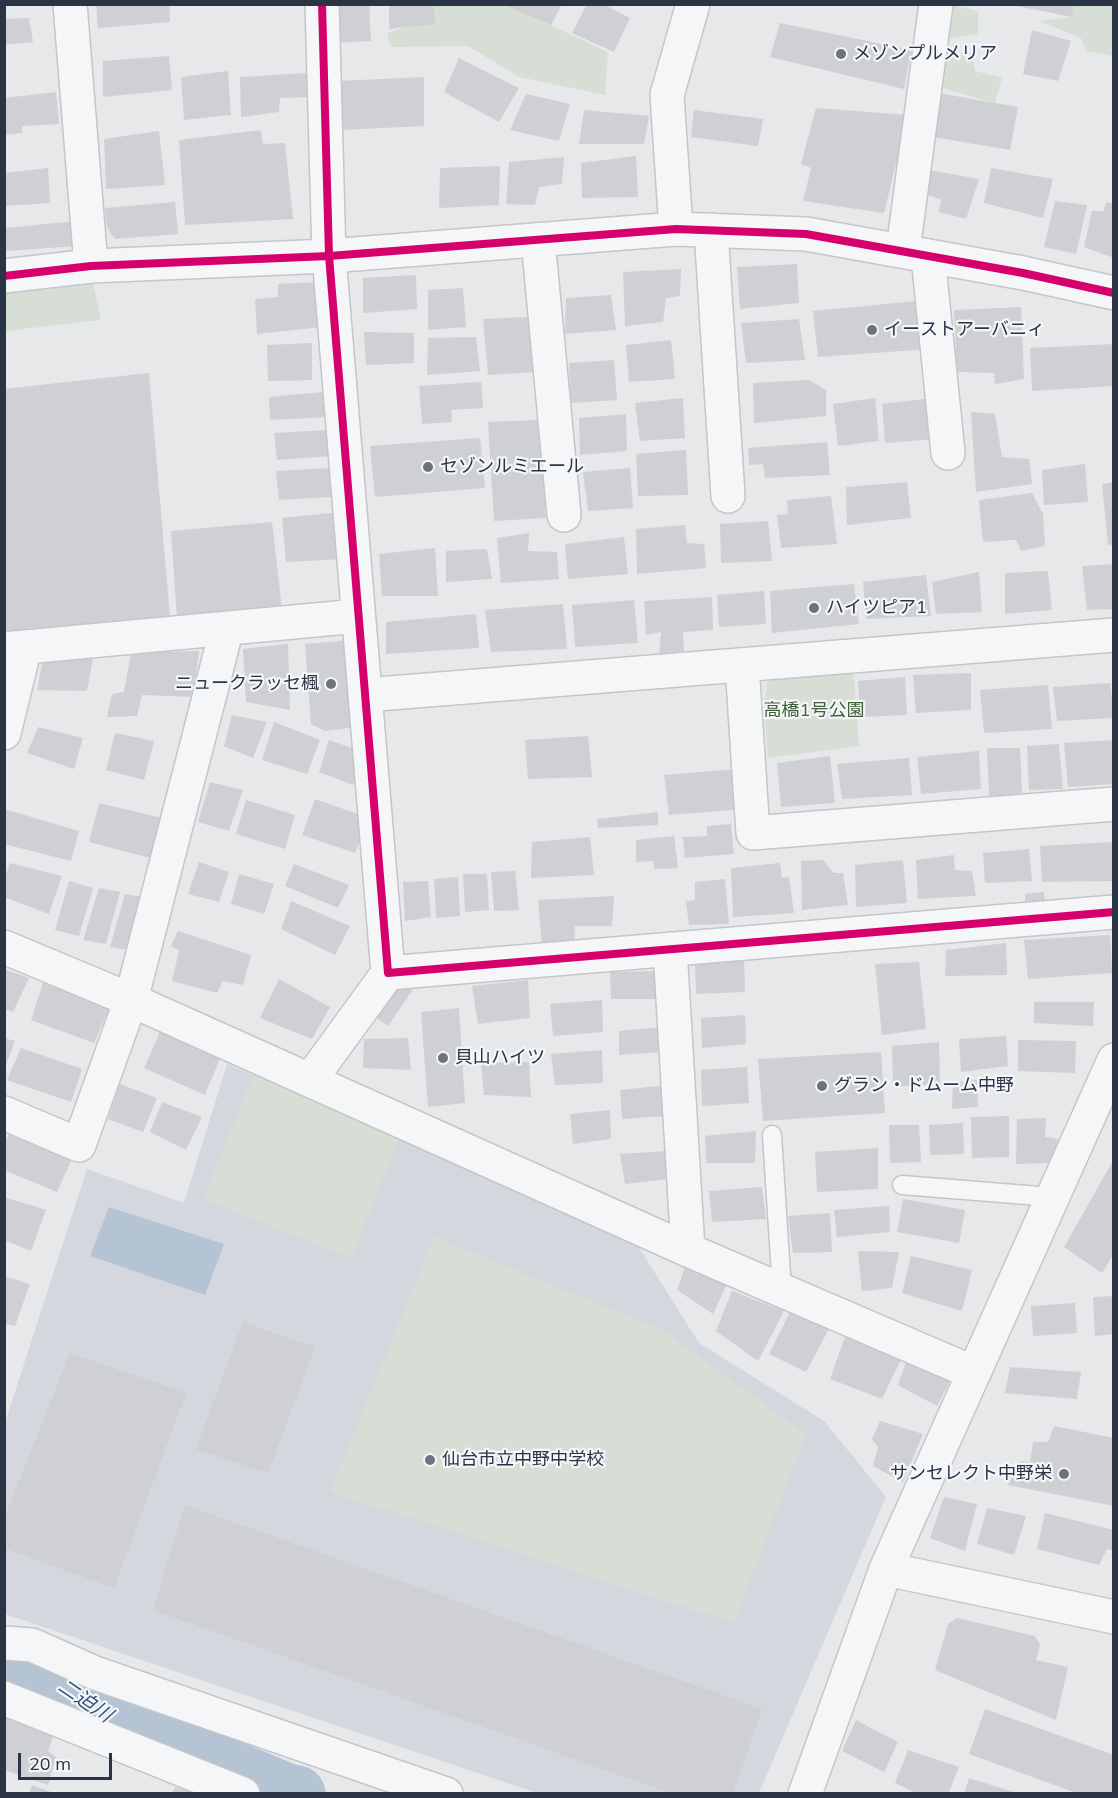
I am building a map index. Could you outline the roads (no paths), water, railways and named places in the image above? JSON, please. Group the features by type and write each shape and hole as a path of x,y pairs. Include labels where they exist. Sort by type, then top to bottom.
{"street":[{"path":"70,4 91,266"},
{"path":"310,1080 388,972 329,256 322,4"},
{"path":"676,229 668,95 693,4"},
{"path":"936,4 915,253 948,453"},
{"path":"4,276 91,266 329,256 676,229 806,234 1023,273 1113,293"},
{"path":"711,230 728,496"},
{"path":"538,240 564,515"},
{"path":"4,733 15,648 358,616"},
{"path":"4,1113 79,1145 131,1000 227,628"},
{"path":"365,695 1113,635"},
{"path":"742,665 753,833 1113,804"},
{"path":"388,972 1113,912"},
{"path":"4,947 131,1000 688,1250 974,1373"},
{"path":"670,949 688,1250"},
{"path":"805,1794 886,1569 1113,1060"},
{"path":"886,1569 1113,1617"},
{"path":"4,1643 32,1645 95,1673 446,1794"},
{"path":"4,1698 243,1794"}],"lane":[{"path":"772,1135 782,1290"},
{"path":"902,1185 1052,1197"}],"water":[{"path":"109,1207 224,1244 205,1295 90,1256"}],"waterway":[{"name":"二迫川","path":"4,1674 48,1677 79,1691 133,1735 204,1757 287,1792 297,1794"}],"place":[{"name":"メゾンプルメリア","path":"841,54"},
{"name":"イーストアーバニィ","path":"872,330"},
{"name":"セゾンルミエール","path":"428,467"},
{"name":"ハイツピア1","path":"814,608"},
{"name":"ニュークラッセ楓","path":"331,684"},
{"name":"貝山ハイツ","path":"443,1058"},
{"name":"グラン・ドムーム中野","path":"822,1086"},
{"name":"仙台市立中野中学校","path":"430,1460"},
{"name":"サンセレクト中野栄","path":"1064,1474"}],"park label":[{"name":"高橋1号公園","path":"814,711"}]}
